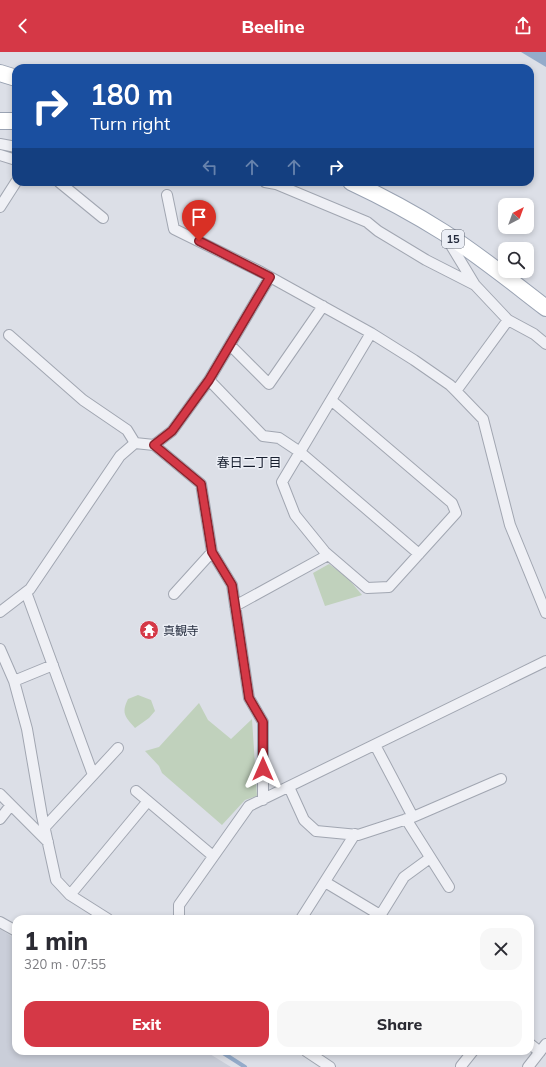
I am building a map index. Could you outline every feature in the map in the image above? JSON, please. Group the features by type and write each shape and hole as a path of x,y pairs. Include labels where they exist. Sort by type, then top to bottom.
{"main road":[{"path":"0,73 12,77"},
{"path":"0,86 12,86"},
{"path":"0,121 12,121"},
{"name":"15","path":"360,186 389,200 443,232 492,266 546,308"}],"street":[{"path":"0,144 12,146"},
{"path":"0,155 12,159"},
{"path":"0,207 13,186"},
{"path":"64,186 103,218"},
{"path":"281,186 367,222 378,231 412,252 475,285"},
{"path":"167,194 174,229 270,277 371,332 450,385 483,419 510,525 546,613"},
{"path":"443,232 475,285 508,320 534,334 546,344"},
{"path":"154,445 172,431 209,380 270,277"},
{"path":"230,345 270,384 323,306"},
{"path":"456,391 508,320"},
{"path":"330,400 452,503 456,513 388,587 367,588 328,555 296,515 282,482 330,400 371,332"},
{"path":"534,334 546,336"},
{"path":"9,335 83,400 126,430 134,443"},
{"path":"209,380 263,436 279,438 300,452 419,554"},
{"path":"0,612 30,589 120,456 134,443 154,445 201,484 212,552 232,585 249,698 263,722 263,800"},
{"path":"174,594 212,552"},
{"path":"235,606 328,555"},
{"path":"26,592 93,775"},
{"path":"0,649 14,681 27,729 56,880 70,895 102,915"},
{"path":"179,915 179,904 248,806 546,661"},
{"path":"14,681 53,665"},
{"path":"375,745 409,818 430,858 449,887"},
{"path":"45,828 118,748"},
{"path":"289,786 304,820 316,831 358,835 409,818 501,779"},
{"path":"136,791 213,856"},
{"path":"0,794 48,842"},
{"path":"70,895 148,801"},
{"path":"0,820 11,805"},
{"path":"304,915 356,834"},
{"path":"380,915 404,877 430,858"},
{"path":"325,882 376,915"},
{"path":"0,922 12,929"},
{"path":"528,1067 543,1048"},
{"path":"312,1055 330,1067"},
{"path":"461,1066 470,1055"}],"shaded area":[{"path":"0,929 12,936 12,1055 212,1055 231,1067 0,1067"}],"green space":[{"path":"329,564 347,577 362,595 325,606 313,573"},
{"path":"138,695 151,700 155,711 149,718 135,728 125,715 125,708 128,699"},
{"path":"199,703 208,720 231,739 252,719 257,796 245,800 222,825 162,773 159,766 145,751 159,747"}],"water":[{"path":"521,52 546,52 546,67"}],"waterway":[{"path":"226,1055 245,1067"}],"place":[{"name":"真観寺","path":"149,630"}],"district":[{"name":"春日二丁目","path":"249,462"}],"route":[{"path":"199,241 270,277 209,380 172,431 154,445 201,484 212,552 232,585 249,698 263,722 263,769"}]}
